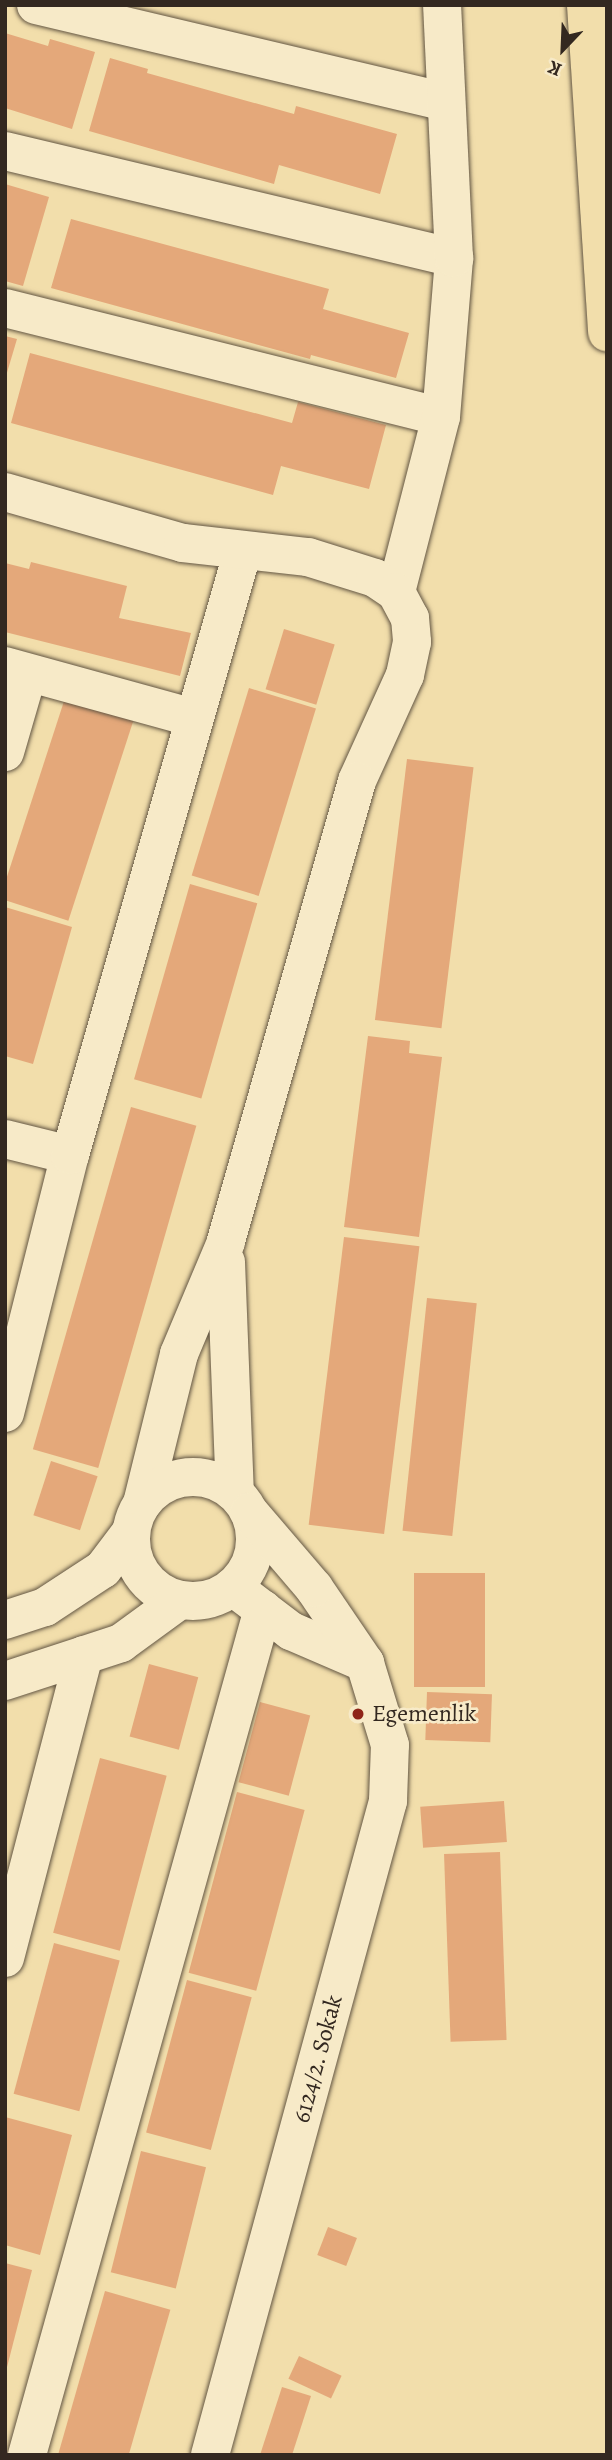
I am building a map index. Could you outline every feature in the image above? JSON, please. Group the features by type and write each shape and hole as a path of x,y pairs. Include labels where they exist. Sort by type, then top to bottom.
{"highway":[{"path":"586,5 607,332"}],"street":[{"path":"36,5 443,101"},
{"path":"396,592 442,417 454,258 443,101 442,5"},
{"path":"5,150 454,258"},
{"path":"5,308 442,417"},
{"path":"5,492 183,543 308,557 375,578 396,592 410,618 412,642 405,675 358,781 226,1242 179,1354 136,1518 138,1568 163,1593 180,1600 217,1597 233,1587 254,1554 255,1534 242,1503 225,1317 226,1242"},
{"path":"5,1413 70,1155 243,550"},
{"path":"5,752 17,669 194,718"},
{"path":"5,1139 70,1155"},
{"path":"5,1620 45,1607 103,1569 156,1488 176,1479 217,1482 242,1503"},
{"name":"6124/2. Sokak","path":"210,2455 388,1801 390,1745 365,1663 314,1588 242,1503"},
{"path":"233,1587 291,1631 365,1663"},
{"path":"5,1681 121,1643 180,1600"},
{"path":"27,2455 263,1609"},
{"path":"5,1958 84,1655"}],"building":[{"path":"5,33 48,46 50,39 95,52 72,129 5,108"},
{"path":"110,58 148,69 147,73 294,114 296,106 397,134 380,194 279,165 274,184 89,131"},
{"path":"5,184 49,197 23,286 5,281"},
{"path":"71,219 329,289 323,309 409,333 396,378 311,355 310,359 51,288"},
{"path":"5,336 17,339 6,376 5,376"},
{"path":"30,353 292,423 298,402 386,425 369,489 281,466 273,495 11,423"},
{"path":"31,562 127,586 119,618 191,633 180,676 5,632 5,563 29,569"},
{"path":"284,629 335,644 316,705 266,689"},
{"path":"249,688 316,708 259,896 192,875"},
{"path":"66,695 134,717 68,921 5,900 5,883"},
{"path":"407,759 474,767 441,1028 375,1020"},
{"path":"190,884 257,903 201,1098 134,1079"},
{"path":"5,907 72,927 33,1064 5,1056"},
{"path":"368,1036 410,1041 409,1053 442,1057 419,1237 344,1227"},
{"path":"131,1107 196,1126 98,1468 33,1449"},
{"path":"344,1237 419,1246 384,1534 309,1525"},
{"path":"427,1298 477,1303 452,1536 403,1531"},
{"path":"51,1461 98,1476 80,1530 33,1515"},
{"path":"414,1573 485,1573 485,1687 414,1687"},
{"path":"149,1664 198,1677 179,1750 130,1736"},
{"path":"427,1692 492,1694 490,1742 425,1740"},
{"path":"260,1702 310,1715 289,1796 239,1782"},
{"path":"100,1758 167,1776 120,1951 53,1933"},
{"path":"237,1792 305,1810 256,1991 189,1973"},
{"path":"504,1801 507,1842 423,1848 420,1807"},
{"path":"500,1852 507,2040 451,2042 444,1854"},
{"path":"54,1943 120,1961 79,2111 14,2094"},
{"path":"187,1980 252,1997 211,2150 146,2133"},
{"path":"5,2117 72,2135 40,2255 5,2245"},
{"path":"141,2151 206,2167 176,2288 111,2272"},
{"path":"328,2227 357,2238 346,2266 317,2255"},
{"path":"5,2263 32,2270 6,2371 5,2371"},
{"path":"105,2291 170,2310 129,2455 58,2454"},
{"path":"299,2356 342,2376 331,2399 288,2379"},
{"path":"282,2387 311,2396 292,2455 260,2455"}],"place":[{"name":"Egemenlik","path":"358,1714"}]}
